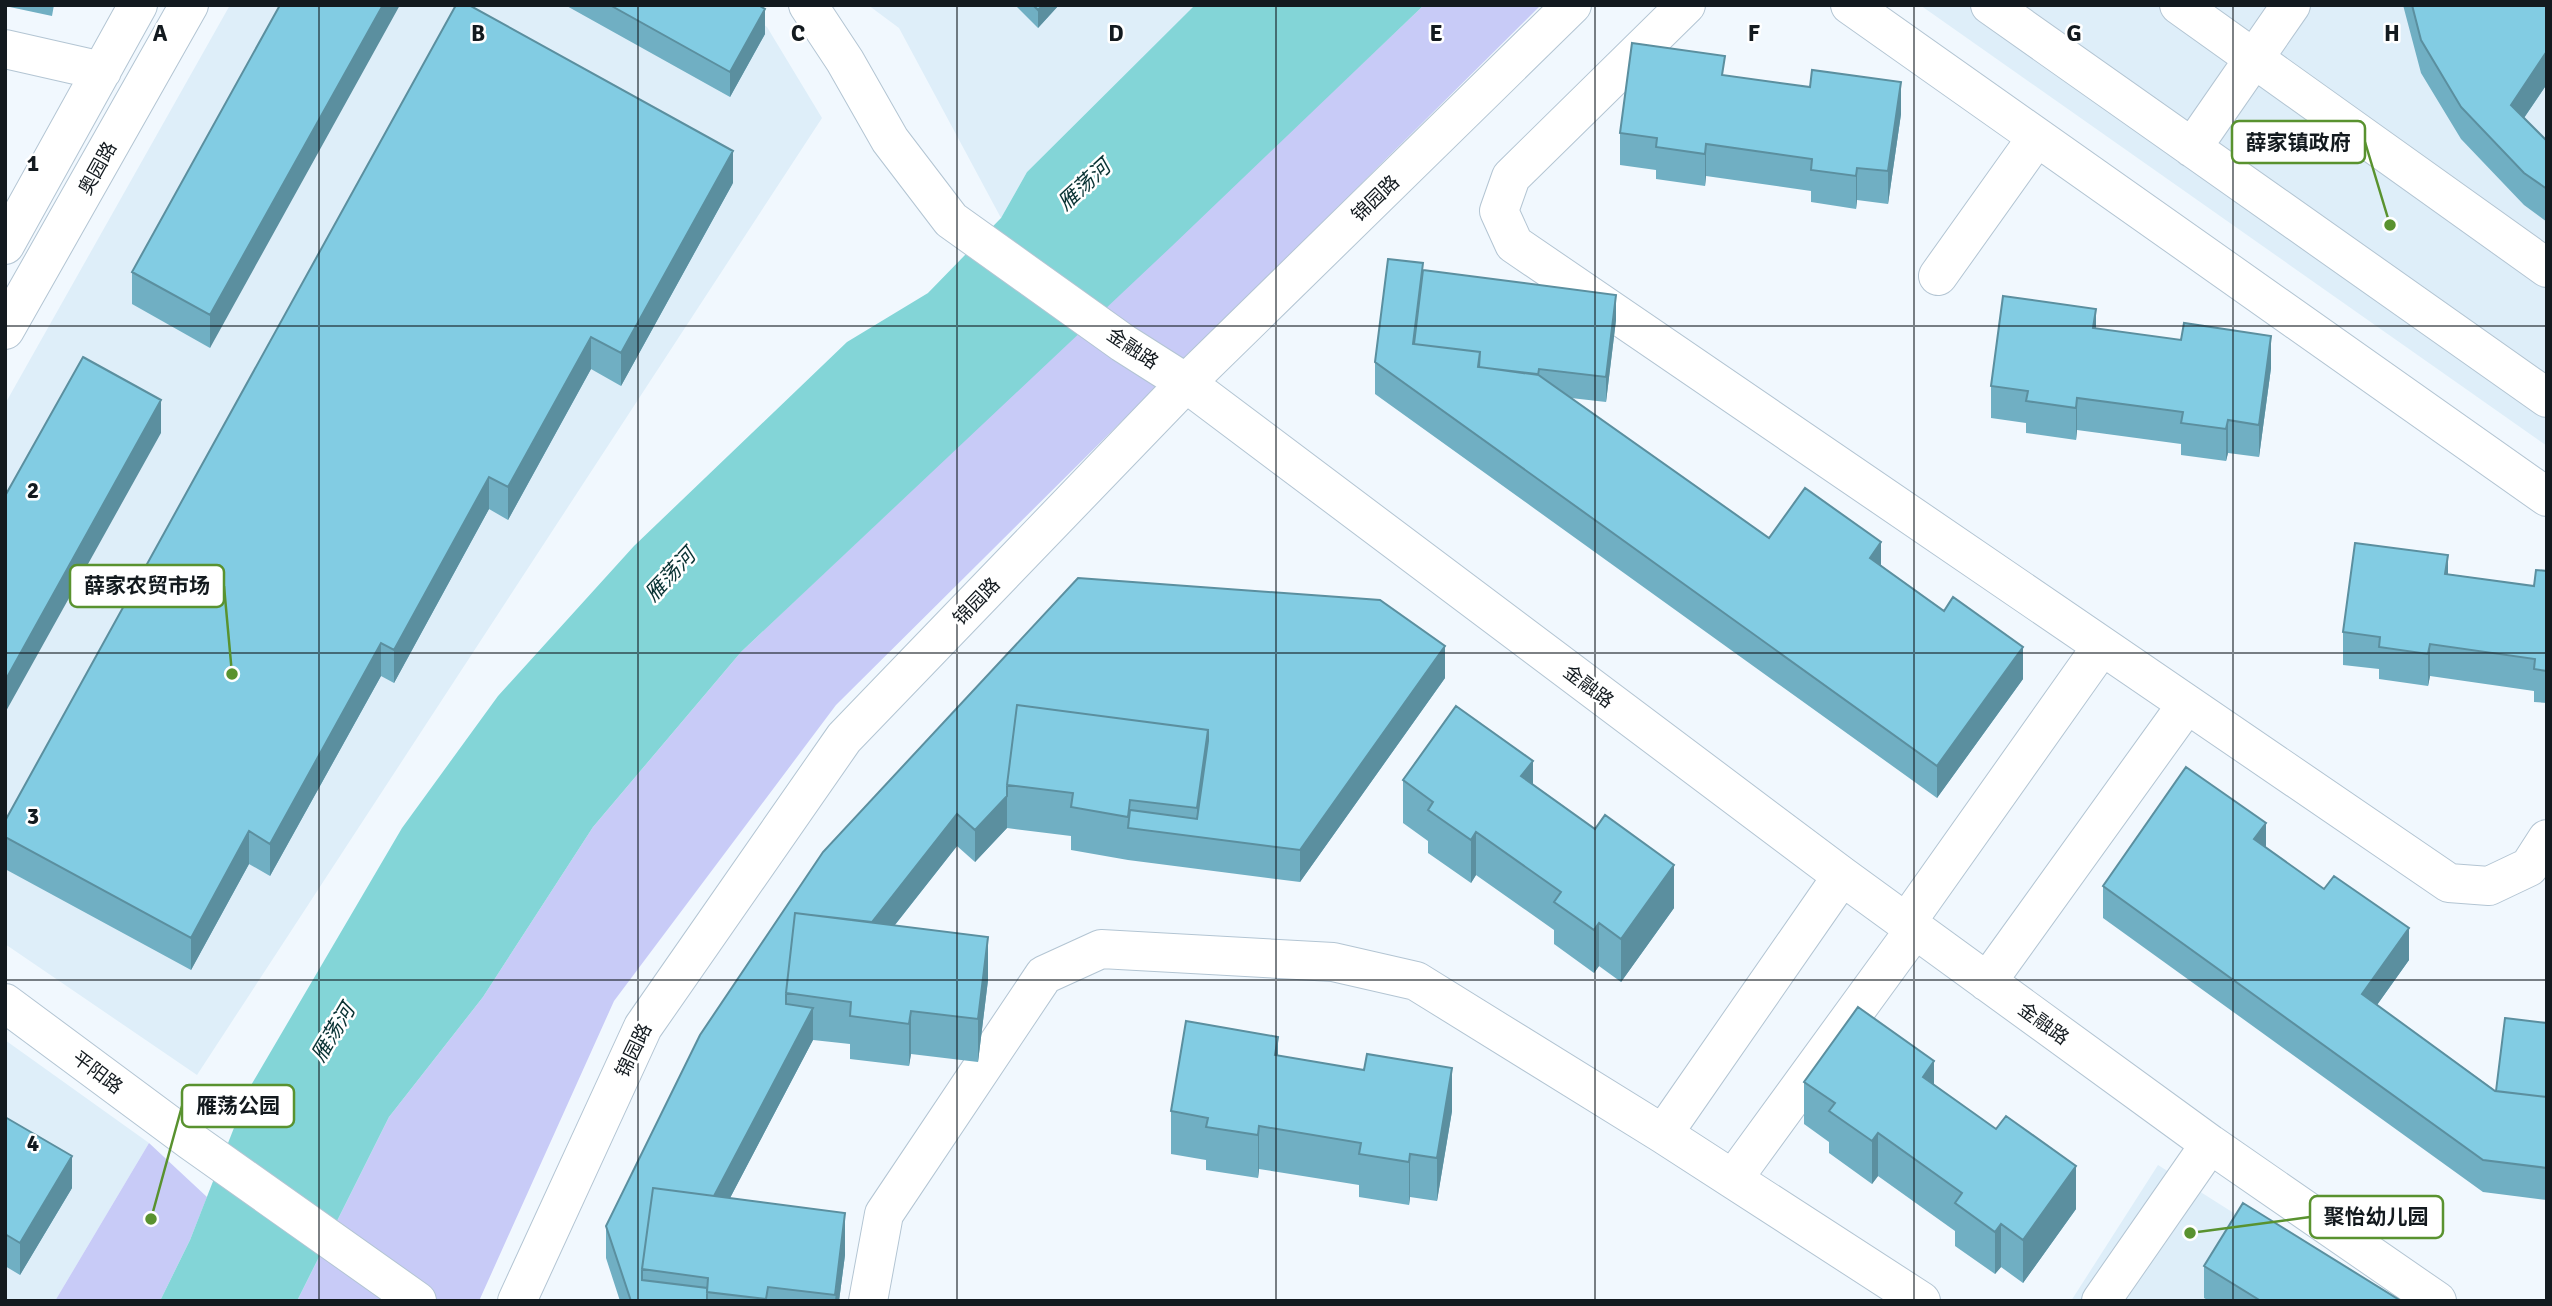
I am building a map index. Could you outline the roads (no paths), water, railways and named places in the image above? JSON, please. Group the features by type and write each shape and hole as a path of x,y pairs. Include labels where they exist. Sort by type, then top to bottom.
{"street":[{"path":"5,245 138,5"},
{"name":"奥园路","path":"5,330 188,5"},
{"name":"金融路","path":"808,5 845,61 890,140 951,220 1123,342 1186,383 1910,926 2210,1144 2437,1301"},
{"name":"锦园路","path":"517,1301 643,1027 844,738 1186,383 1572,5"},
{"path":"1686,5 1511,177 1499,211 1514,244 2449,883 2489,886 2529,867 2547,839"},
{"path":"1850,5 2547,496"},
{"path":"1990,5 2547,398"},
{"path":"2179,5 2547,268"},
{"path":"2192,148 2291,5"},
{"path":"5,49 102,71"},
{"path":"1938,276 2038,137"},
{"path":"1733,1179 2102,646"},
{"path":"1987,982 2187,704"},
{"path":"1663,1134 1842,876"},
{"path":"868,1301 884,1214 1044,975 1101,949 1333,962 1416,981 1663,1134 1921,1301"},
{"name":"平阳路","path":"5,1003 191,1141 417,1301"},
{"path":"2101,1301 2210,1144"}],"water":[{"name":"雁荡河","path":"1195,5 1424,5 741,652 593,827 483,997 389,1117 297,1301 160,1301 190,1240 250,1087 402,828 498,696 634,546 847,342 928,293 1001,218 1027,172"}],"place":[{"name":"薛家镇政府","path":"2390,225"},
{"name":"薛家农贸市场","path":"232,674"},
{"name":"雁荡公园","path":"151,1219"},
{"name":"聚怡幼儿园","path":"2190,1233"}]}
